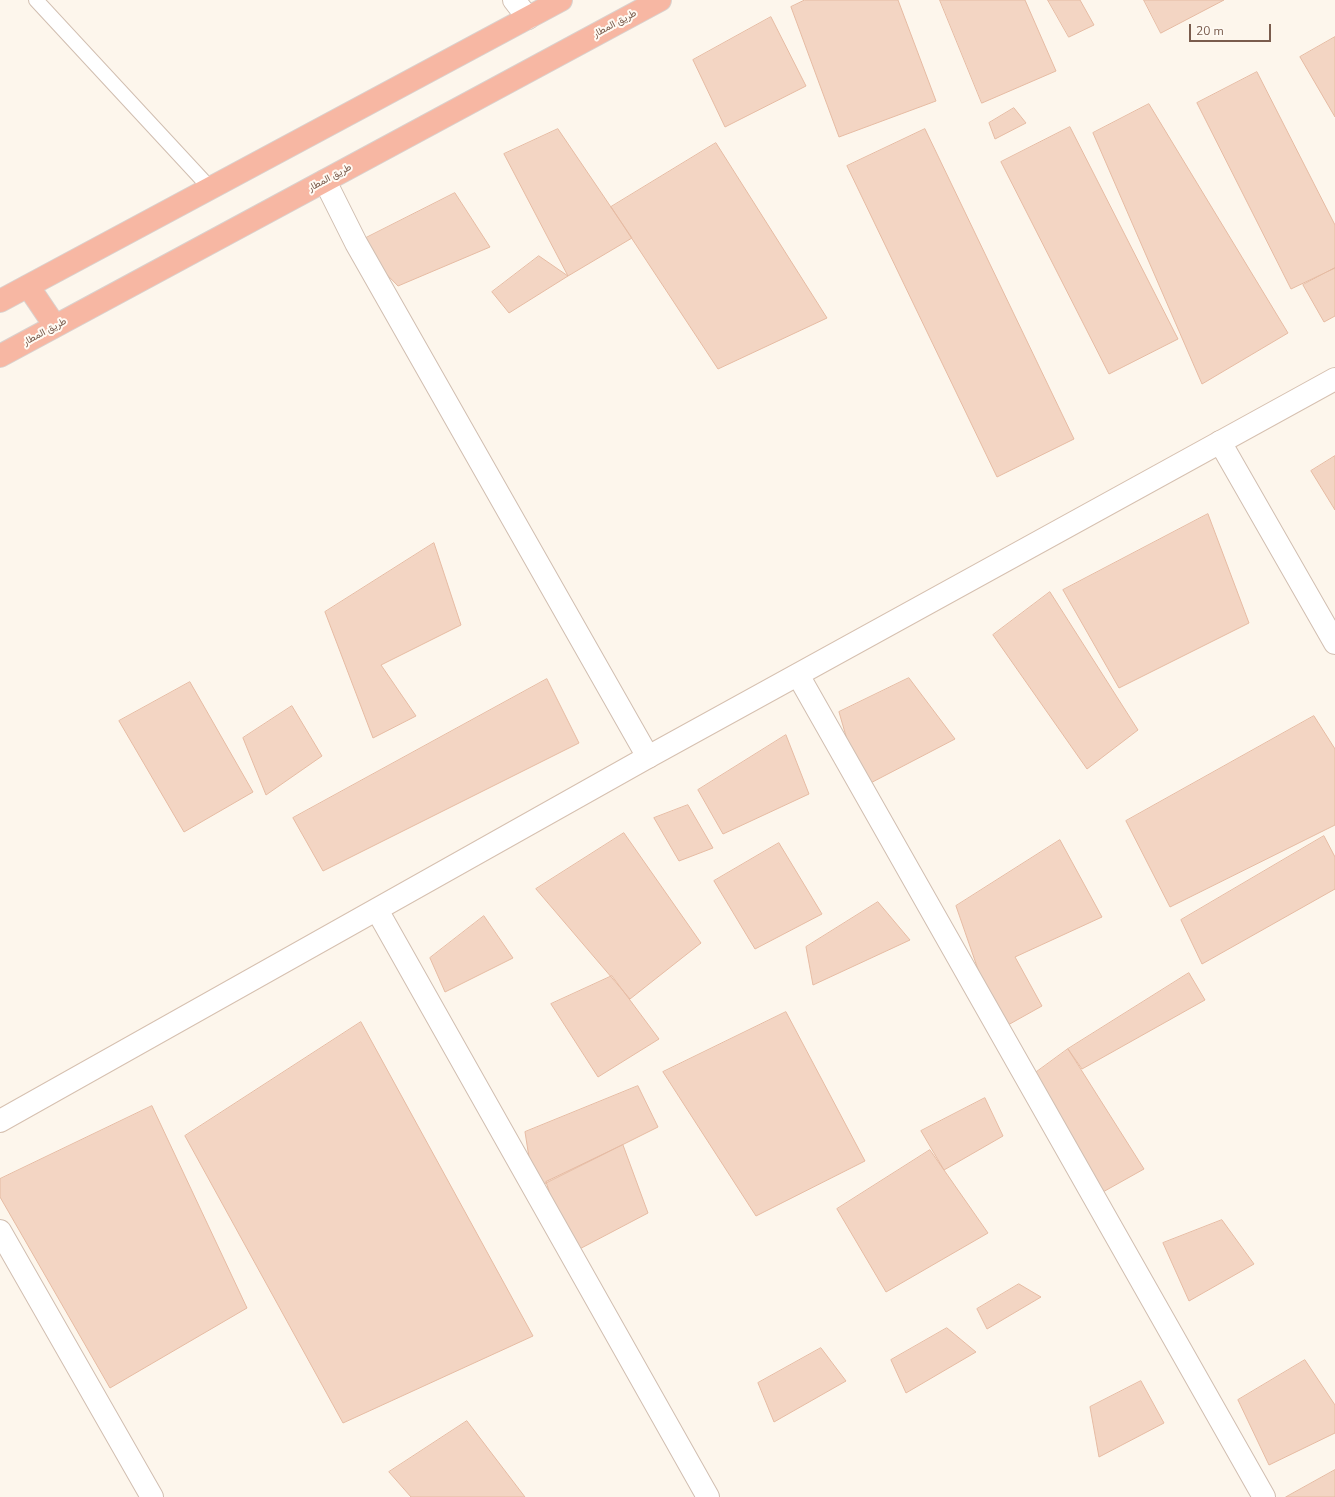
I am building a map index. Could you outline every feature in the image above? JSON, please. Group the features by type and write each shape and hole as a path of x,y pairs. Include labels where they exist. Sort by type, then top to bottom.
{"highway":[{"path":"0,302 561,0"},
{"name":"طريق المطار","path":"0,356 660,0"},
{"path":"28,286 55,326"}],"street":[{"path":"514,0 528,18"},
{"path":"325,181 356,243 648,757"},
{"path":"0,1121 648,757 798,676 1335,379"},
{"path":"1220,442 1335,643"},
{"path":"798,676 1264,1497"},
{"path":"377,910 708,1497"},
{"path":"0,1230 152,1497"}],"lane":[{"path":"36,0 210,188"}],"building":[{"path":"805,0 898,0 936,101 839,137 791,7"},
{"path":"940,0 1025,0 1056,71 982,103"},
{"path":"1048,0 1080,0 1094,25 1069,37"},
{"path":"1144,0 1224,0 1161,33"},
{"path":"771,17 806,86 725,127 693,60"},
{"path":"1335,37 1335,117 1300,57"},
{"path":"1257,72 1335,225 1335,268 1291,289 1197,103"},
{"path":"1149,104 1288,333 1202,384 1093,133"},
{"path":"1014,108 1026,123 995,139 989,123"},
{"path":"1070,127 1178,339 1109,374 1001,162"},
{"path":"558,129 632,238 568,276 504,154"},
{"path":"925,129 1074,439 997,477 847,166"},
{"path":"716,143 827,318 718,369 611,207"},
{"path":"455,193 490,247 398,286 356,243"},
{"path":"539,256 568,276 509,313 492,292"},
{"path":"1335,268 1335,316 1324,322 1303,285"},
{"path":"1335,456 1335,510 1311,471"},
{"path":"1208,514 1249,623 1119,688 1063,590"},
{"path":"434,543 461,625 381,665 416,716 373,738 325,612"},
{"path":"1050,592 1138,730 1087,769 993,635"},
{"path":"909,678 955,739 861,788 839,712"},
{"path":"547,679 579,743 323,871 293,818"},
{"path":"190,682 253,792 184,832 119,721"},
{"path":"292,706 322,756 266,795 243,738"},
{"path":"1314,716 1335,749 1335,825 1170,907 1126,821"},
{"path":"786,735 809,794 723,834 698,790"},
{"path":"688,805 713,848 679,861 654,818"},
{"path":"624,833 701,943 630,999 536,889"},
{"path":"1324,836 1335,857 1335,889 1202,964 1181,920"},
{"path":"1060,840 1102,917 1015,957 1042,1006 999,1030 956,906"},
{"path":"779,843 822,914 755,949 714,881"},
{"path":"878,902 910,940 813,985 806,947"},
{"path":"484,916 513,958 445,992 430,958"},
{"path":"1189,973 1205,1000 1082,1069 1068,1049"},
{"path":"612,976 659,1039 598,1077 551,1004"},
{"path":"786,1012 865,1161 756,1216 663,1072"},
{"path":"361,1022 533,1336 343,1423 185,1136"},
{"path":"1068,1049 1144,1169 1094,1197 1027,1079"},
{"path":"638,1086 658,1127 534,1189 525,1132"},
{"path":"985,1098 1003,1136 944,1170 921,1131"},
{"path":"152,1106 247,1308 110,1388 0,1197 0,1179"},
{"path":"623,1145 648,1213 570,1254 546,1182"},
{"path":"930,1150 988,1233 886,1292 837,1209"},
{"path":"1222,1220 1254,1264 1189,1301 1163,1243"},
{"path":"1019,1284 1041,1297 987,1329 977,1309"},
{"path":"947,1328 976,1352 906,1393 891,1360"},
{"path":"821,1348 846,1381 774,1422 758,1383"},
{"path":"1305,1360 1335,1405 1335,1433 1269,1465 1238,1400"},
{"path":"1141,1381 1164,1423 1099,1457 1090,1407"},
{"path":"467,1421 525,1497 411,1497 389,1472"},
{"path":"1335,1470 1335,1497 1286,1497"}]}
